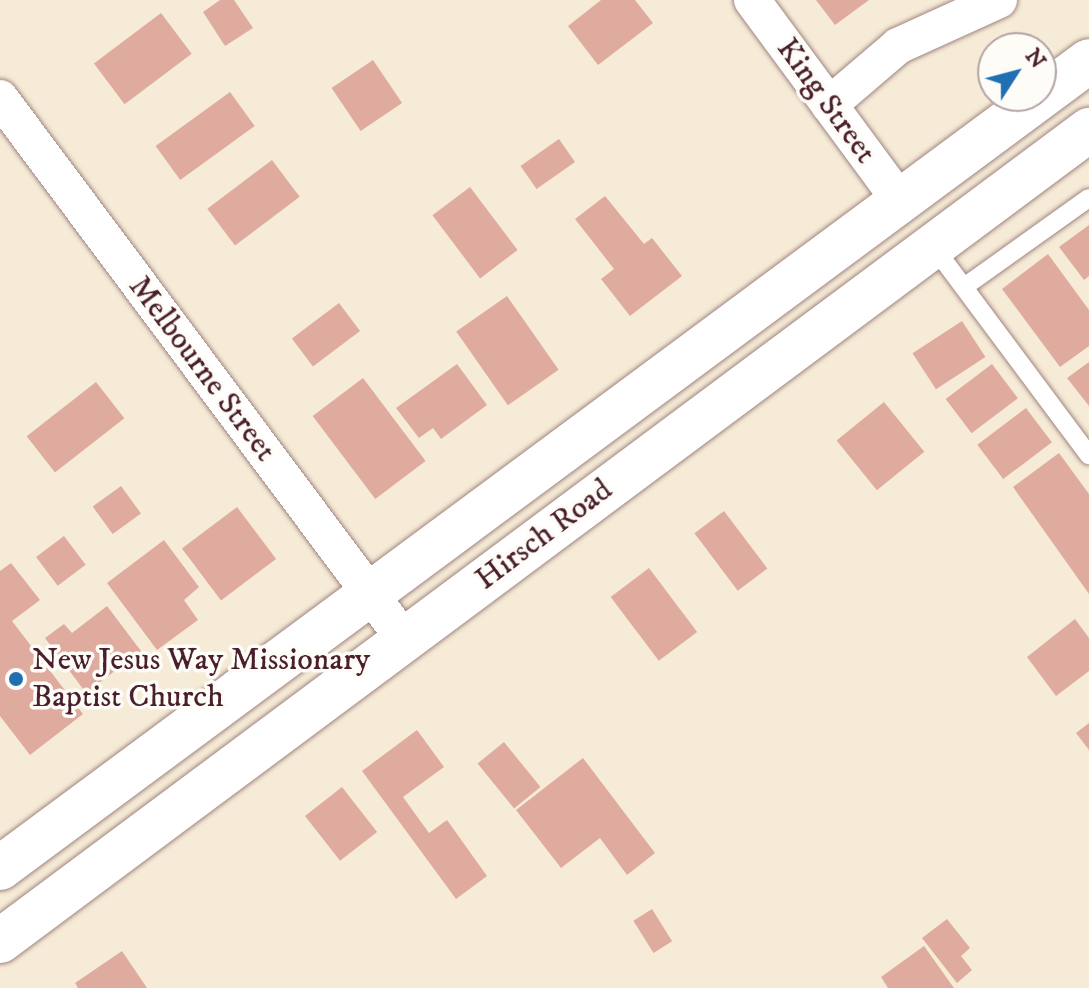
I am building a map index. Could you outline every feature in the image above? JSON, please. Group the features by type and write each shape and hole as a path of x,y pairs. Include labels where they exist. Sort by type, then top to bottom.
{"main road":[{"name":"Hirsch Road","path":"0,868 368,591 1089,61"},
{"name":"Hirsch Road","path":"1,937 1089,130"}],"street":[{"name":"King Street","path":"752,0 901,202"},
{"path":"829,105 898,46 999,0"},
{"name":"Melbourne Street","path":"0,98 404,639"}],"lane":[{"path":"964,287 1089,198"},
{"path":"933,246 1089,455"}],"building":[{"path":"220,0 234,0 253,28 225,46 203,12"},
{"path":"601,0 635,0 653,23 598,65 568,26"},
{"path":"816,0 869,0 835,25"},
{"path":"161,13 192,54 125,104 94,64"},
{"path":"373,60 402,103 361,131 332,88"},
{"path":"230,92 255,126 180,180 156,146"},
{"path":"559,139 575,162 537,189 520,166"},
{"path":"272,160 300,197 235,245 207,209"},
{"path":"470,187 518,250 480,278 432,215"},
{"path":"605,196 644,244 652,238 682,276 630,316 601,279 614,269 575,219"},
{"path":"1089,225 1089,276 1084,280 1059,247"},
{"path":"1048,254 1089,310 1089,346 1060,367 1002,289"},
{"path":"507,296 559,370 508,405 456,332"},
{"path":"339,303 360,331 313,366 292,339"},
{"path":"962,321 985,357 936,389 913,353"},
{"path":"1089,362 1089,406 1067,378"},
{"path":"457,364 487,405 441,439 433,428 419,438 396,408"},
{"path":"992,364 1018,398 972,433 946,399"},
{"path":"363,378 426,461 375,499 313,416"},
{"path":"96,382 124,418 55,472 27,436"},
{"path":"884,402 924,452 877,490 837,440"},
{"path":"1026,408 1052,442 1003,479 977,445"},
{"path":"1059,453 1089,494 1089,594 1013,487"},
{"path":"121,486 141,514 113,534 93,507"},
{"path":"237,507 276,559 221,600 182,549"},
{"path":"724,511 767,569 738,591 694,533"},
{"path":"64,536 86,565 58,586 36,557"},
{"path":"164,540 199,587 184,600 198,620 157,650 107,583"},
{"path":"11,563 40,600 12,621 83,714 30,755 0,716 0,571"},
{"path":"649,568 697,632 659,661 611,597"},
{"path":"107,606 141,651 86,693 45,638 64,624 72,633"},
{"path":"1075,619 1089,638 1089,671 1056,696 1027,657"},
{"path":"1089,723 1089,750 1076,733"},
{"path":"417,730 444,767 403,797 429,833 447,820 487,876 456,899 362,771"},
{"path":"504,742 541,787 514,808 478,763"},
{"path":"583,758 655,853 627,875 600,838 561,868 516,810"},
{"path":"342,787 377,832 340,861 305,816"},
{"path":"652,909 672,941 653,953 633,921"},
{"path":"947,919 970,948 961,956 972,970 957,983 922,938"},
{"path":"924,946 954,988 888,988 881,977"},
{"path":"122,951 147,988 78,988 75,983"}],"place":[{"name":"New Jesus Way Missionary Baptist Church","path":"16,679"}]}
